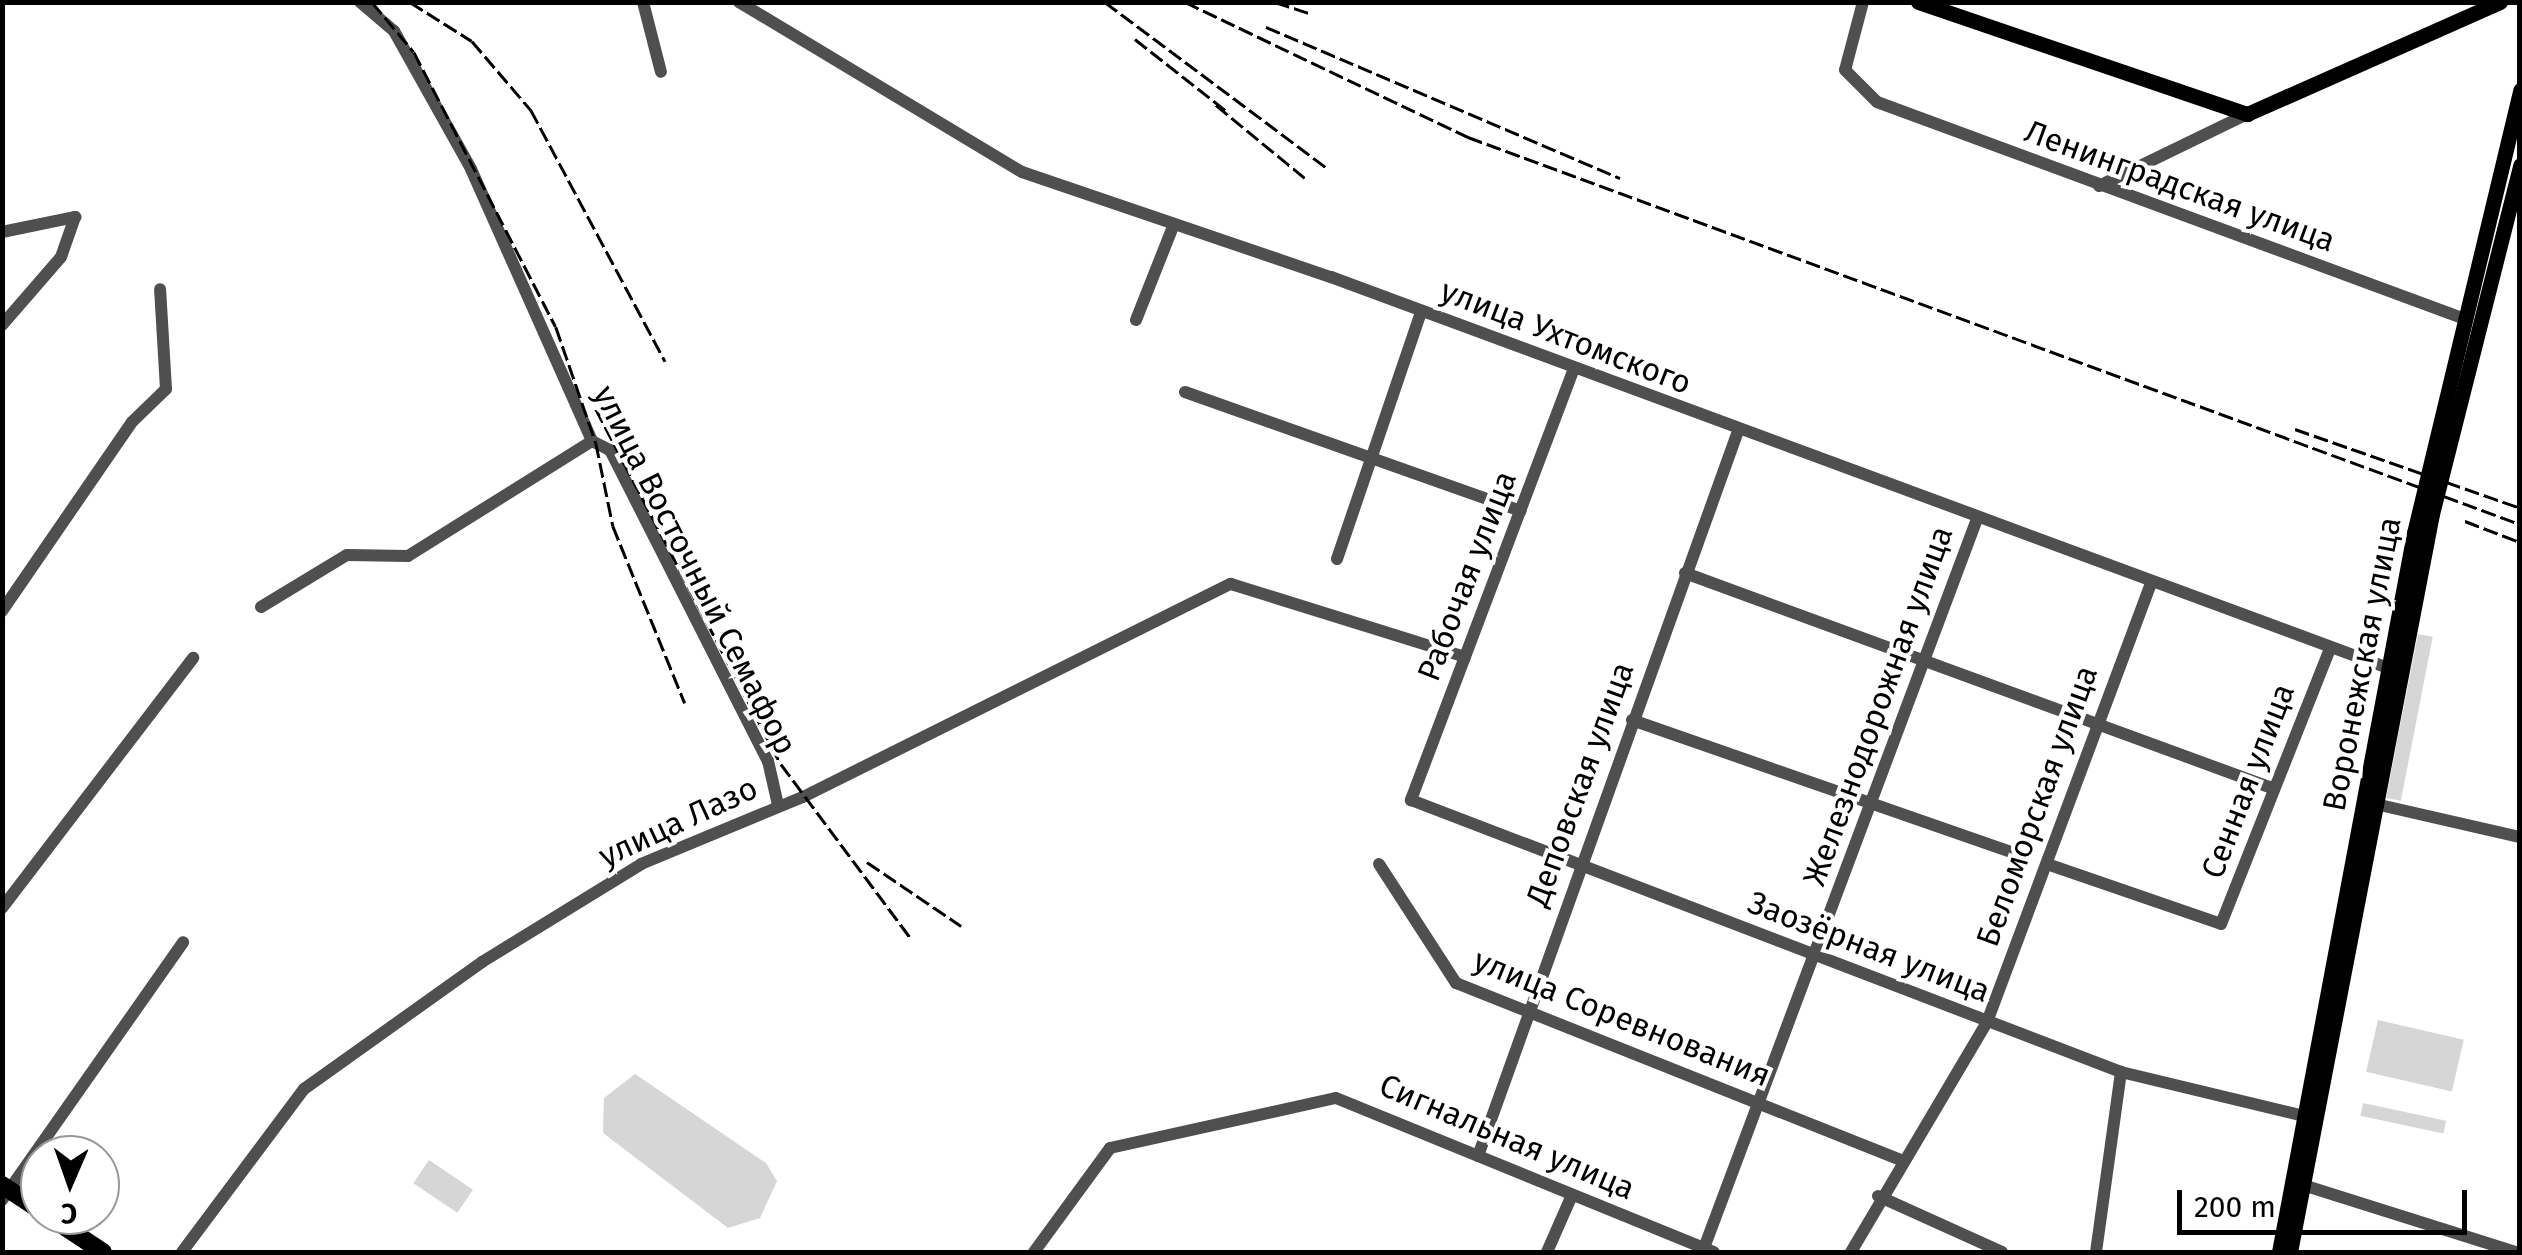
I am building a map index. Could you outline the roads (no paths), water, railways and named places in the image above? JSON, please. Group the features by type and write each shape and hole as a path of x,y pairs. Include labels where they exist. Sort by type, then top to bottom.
{"highway":[{"path":"77,1235 103,1252"}],"main road":[{"path":"1918,2 2248,114 2500,2"},
{"name":"Воронежская улица","path":"2279,1252 2309,1117 2465,319 2520,90"},
{"name":"Воронежская улица","path":"2394,671 2520,165"},
{"name":"Воронежская улица","path":"2290,1252 2303,1185 2309,1117"}],"street":[{"name":"улица Восточный Семафор","path":"360,2 394,31 428,92 530,288 592,441 610,450 768,761 778,805"},
{"path":"644,2 661,72"},
{"name":"улица Ухтомского","path":"739,2 1022,172 1421,312 2394,671"},
{"name":"Ленинградская улица","path":"1863,2 1844,70 1877,102 2465,319"},
{"path":"2099,186 2248,114"},
{"path":"2,232 73,212 60,257 2,325"},
{"path":"1136,320 1174,224"},
{"path":"2,611 132,422 166,389 160,289"},
{"path":"1337,559 1421,312"},
{"name":"Рабочая улица","path":"1412,800 1574,371"},
{"path":"1185,392 1521,511"},
{"name":"Деповская улица","path":"1478,1156 1579,865 1738,430"},
{"path":"260,607 347,555 408,556 592,441"},
{"name":"Железнодорожная улица","path":"1709,1250 1868,805 1977,518"},
{"path":"1685,574 2272,788"},
{"name":"Беломорская улица","path":"1851,1252 1899,1159 1988,1022 2047,864 2093,724 2151,583"},
{"name":"улица Лазо","path":"186,1251 271,1122 338,1061 641,864 778,805 1230,584 1466,657"},
{"name":"Сенная улица","path":"2047,864 2212,926 2224,920 2272,788 2330,649"},
{"path":"2,908 192,658"},
{"path":"1632,720 2011,852"},
{"name":"Заозёрная улица","path":"1412,800 2121,1072 2309,1117"},
{"path":"2370,803 2520,837"},
{"name":"улица Соревнования","path":"1380,864 1456,983 1899,1159"},
{"path":"5,1192 183,942"},
{"path":"2096,1252 2121,1072"},
{"name":"Сигнальная улица","path":"1034,1252 1119,1145 1151,1146 1336,1098 1709,1250"},
{"path":"2303,1185 2514,1252"},
{"path":"1548,1252 1572,1196"},
{"path":"1878,1196 2002,1252"}],"railway":[{"path":"372,2 414,52 556,327 596,443 613,526 685,703"},
{"path":"410,2 472,41 531,110 665,361"},
{"path":"1105,2 1327,168"},
{"path":"1185,2 1468,137 2520,524"},
{"path":"1275,2 1309,13"},
{"path":"1266,27 1620,178"},
{"path":"1135,39 1229,113"},
{"path":"1216,105 1305,178"},
{"path":"596,409 781,764 912,940"},
{"path":"2295,429 2520,508"},
{"path":"2465,521 2520,542"},
{"path":"867,862 961,926"}]}
